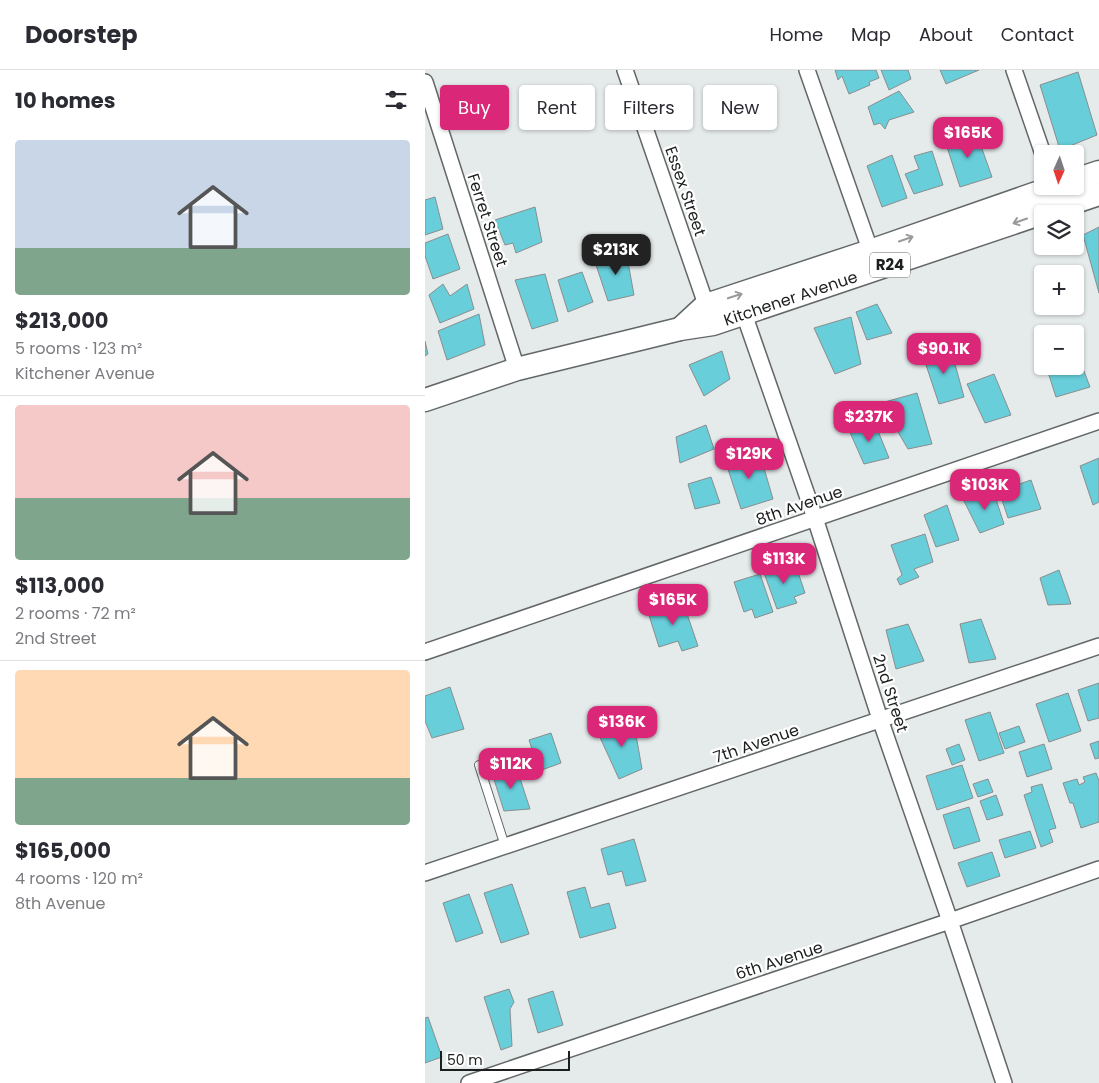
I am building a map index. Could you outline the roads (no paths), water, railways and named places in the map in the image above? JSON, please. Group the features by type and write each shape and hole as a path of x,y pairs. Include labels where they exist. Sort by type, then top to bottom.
{"main road":[{"name":"Kitchener Avenue","path":"1084,179 1099,172"},
{"name":"Kitchener Avenue","path":"1084,192 1099,194"},
{"name":"Kitchener Avenue","path":"709,315 744,314 873,260 1045,195"},
{"name":"Kitchener Avenue","path":"425,400 517,369 680,329 709,315 873,260"}],"street":[{"name":"Essex Street","path":"625,70 709,315"},
{"path":"807,70 873,260"},
{"path":"1014,70 1040,145"},
{"name":"Ferret Street","path":"425,82 517,369"},
{"name":"2nd Street","path":"744,314 815,518 880,719 1004,1083"},
{"name":"8th Avenue","path":"425,652 1099,422"},
{"name":"7th Avenue","path":"425,874 1099,646"},
{"name":"6th Avenue","path":"469,1083 1099,869"}],"lane":[{"path":"479,766 505,846"}]}
